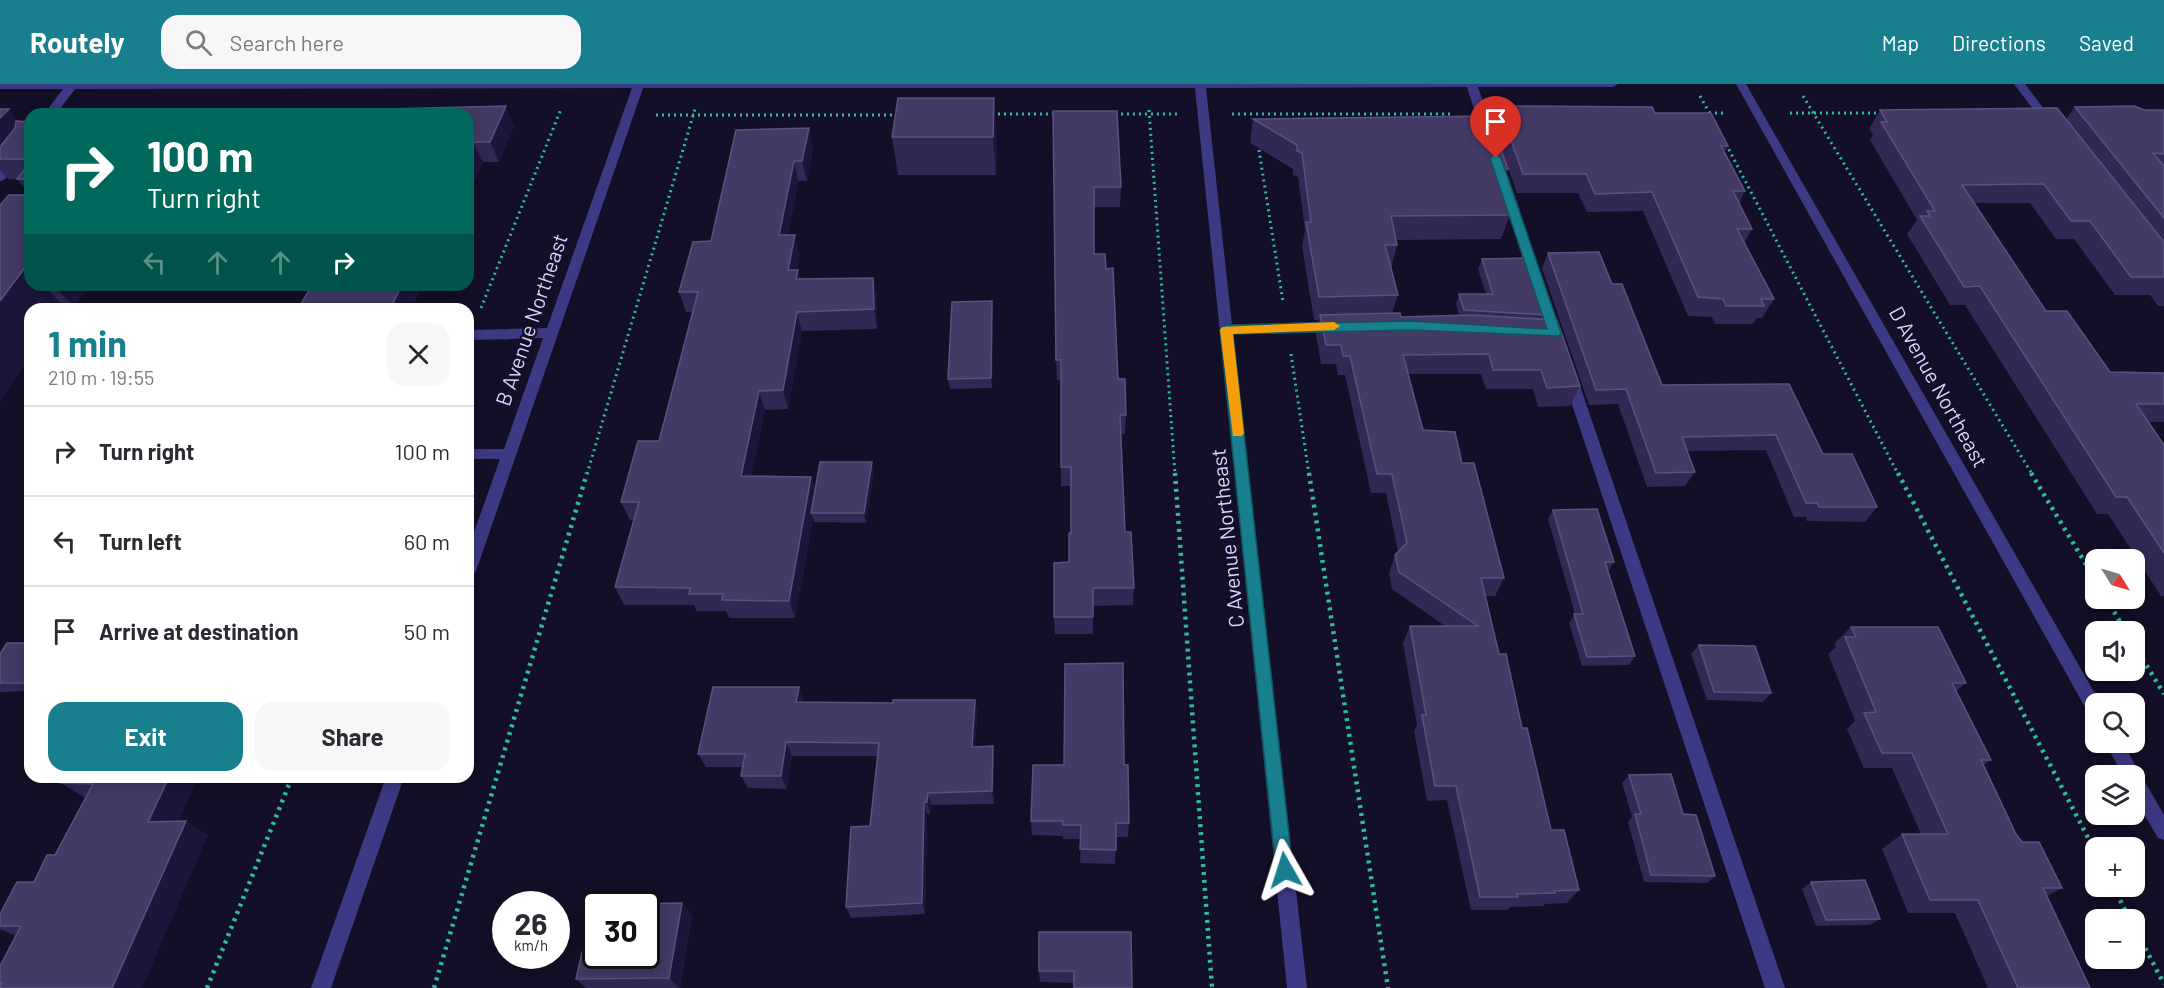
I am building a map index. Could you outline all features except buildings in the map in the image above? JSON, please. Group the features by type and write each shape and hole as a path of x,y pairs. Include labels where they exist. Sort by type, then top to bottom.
{"street":[{"path":"0,86 1613,84"},
{"name":"D Avenue Northeast","path":"1741,84 2086,693"},
{"path":"2019,84 2056,132"},
{"path":"55,108 73,85"},
{"name":"B Avenue Northeast","path":"474,554 639,85"},
{"name":"C Avenue Northeast","path":"1200,85 1297,988"},
{"path":"1471,85 1549,333 1564,362 1775,988"},
{"path":"0,177 24,147"},
{"path":"1226,330 1354,326"},
{"path":"474,335 552,333"},
{"path":"474,454 509,454"},
{"path":"321,988 393,783"},
{"path":"2145,799 2164,832"}],"path":[{"path":"1700,96 1715,123"},
{"path":"1803,96 2085,562"},
{"path":"474,323 563,105"},
{"path":"434,988 696,106"},
{"path":"1149,106 1212,988"},
{"path":"1253,106 1256,126"},
{"path":"1783,113 1893,113"},
{"path":"986,114 1068,114"},
{"path":"1114,114 1178,114"},
{"path":"649,115 904,115"},
{"path":"1720,134 2088,837"},
{"path":"1258,138 1388,988"},
{"path":"2145,663 2164,694"},
{"path":"207,988 290,783"},
{"path":"2145,948 2164,984"}],"slow traffic":[{"path":"1237,433 1226,330 1334,326"}],"route":[{"path":"1285,870 1226,330 1411,325 1555,333 1496,158"}]}
